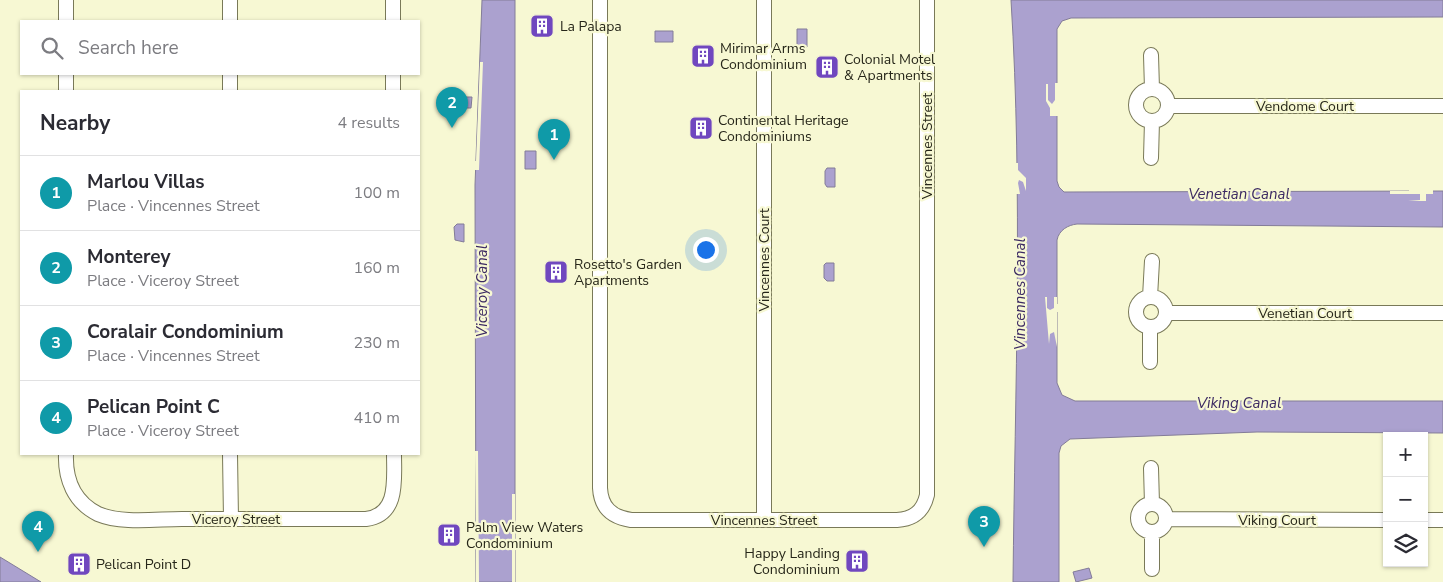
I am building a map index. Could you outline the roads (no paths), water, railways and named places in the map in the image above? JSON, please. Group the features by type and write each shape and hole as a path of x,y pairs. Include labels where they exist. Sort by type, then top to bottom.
{"street":[{"path":"66,0 66,20"},
{"path":"230,0 230,20"},
{"path":"394,0 394,20"},
{"name":"Vincennes Street","path":"600,0 601,500 614,515 631,520 904,520 917,514 926,500 927,0"},
{"name":"Vincennes Court","path":"764,0 764,519"},
{"path":"1151,55 1152,89"},
{"path":"66,75 66,90"},
{"path":"230,75 230,90"},
{"path":"394,75 394,90"},
{"path":"1152,89 1165,95 1168,106 1165,114 1152,121 1139,114 1136,105 1142,92 1152,89"},
{"name":"Vendome Court","path":"1168,106 1443,106"},
{"path":"1151,158 1152,121"},
{"path":"1150,297 1152,261"},
{"path":"1150,297 1161,300 1166,313 1162,323 1150,327 1138,320 1136,310 1141,301 1150,297"},
{"name":"Venetian Court","path":"1166,313 1443,313"},
{"path":"1150,327 1150,362"},
{"name":"Viceroy Street","path":"66,455 67,472 74,494 86,506 99,514 125,519 366,519 376,517 384,512 392,498 394,455"},
{"path":"230,455 230,519"},
{"path":"1151,468 1152,504"},
{"path":"1152,504 1164,510 1166,520 1162,528 1152,532 1140,527 1137,517 1141,508 1152,504"},
{"name":"Viking Court","path":"1166,520 1383,520"},
{"path":"1428,520 1443,520"},
{"path":"1152,532 1152,569"}],"water":[{"name":"Viceroy Canal","path":"482,0 515,0 515,582 476,582 475,185"},
{"path":"1011,0 1443,0 1443,17 1071,18 1062,21 1057,29 1057,181 1059,187 1064,192 1443,191 1443,227 1077,224 1070,226 1062,231 1057,240 1057,383 1062,395 1075,401 1443,401 1443,433 1257,432 1070,439 1061,446 1059,453 1059,582 1013,582 1017,218 1015,72"},
{"path":"797,29 807,29 807,47 797,47"},
{"path":"655,31 673,31 673,42 655,42"},
{"path":"453,97 472,97 471,108 453,108"},
{"path":"525,151 536,151 536,169 525,169"},
{"path":"827,168 835,168 835,187 827,187 825,184 825,171"},
{"path":"457,224 464,224 464,242 455,240 454,227"},
{"path":"826,263 834,263 834,281 827,281 824,278 824,265"},
{"path":"0,557 41,582 0,582"},
{"path":"1089,568 1092,578 1076,582 1073,572"}],"place":[{"name":"La Palapa","path":"542,26"},
{"name":"Mirimar Arms Condominium","path":"703,56"},
{"name":"Colonial Motel & Apartments","path":"827,67"},
{"name":"Monterey","path":"452,128"},
{"name":"Continental Heritage Condominiums","path":"701,128"},
{"name":"Marlou Villas","path":"554,160"},
{"name":"Rosetto's Garden Apartments","path":"556,272"},
{"name":"Palm View Waters Condominium","path":"449,535"},
{"name":"Coralair Condominium","path":"984,547"},
{"name":"Pelican Point C","path":"38,552"},
{"name":"Happy Landing Condominium","path":"857,561"},
{"name":"Pelican Point D","path":"79,564"}],"water label":[{"name":"Venetian Canal","path":"1239,194"},
{"name":"Vincennes Canal","path":"1020,294"},
{"name":"Viking Canal","path":"1239,403"}]}
